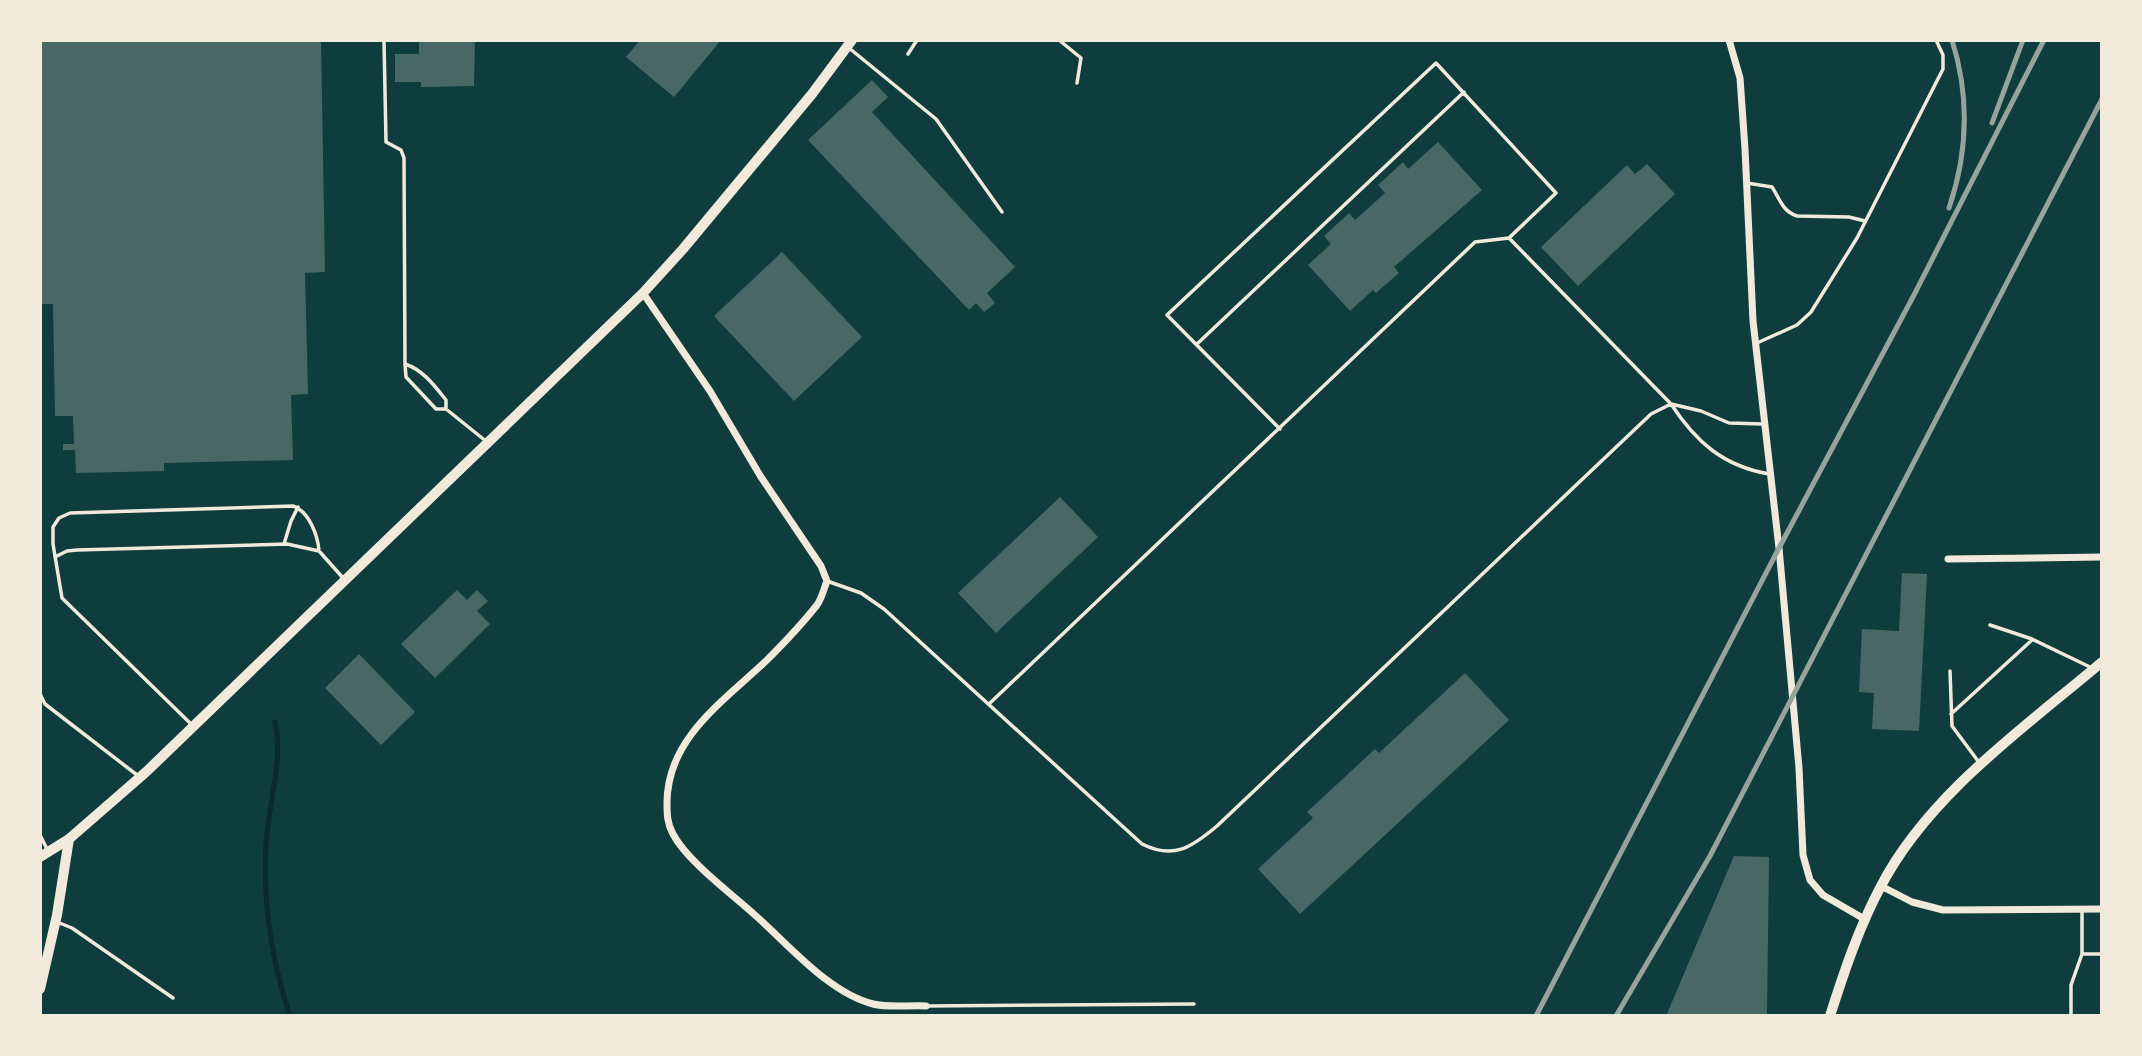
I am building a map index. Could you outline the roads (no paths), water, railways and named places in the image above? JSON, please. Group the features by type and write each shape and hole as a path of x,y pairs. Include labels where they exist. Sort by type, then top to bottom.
{"main road":[{"path":"44,855 69,839 140,777 643,293 812,94 850,43"},
{"path":"1830,1016 1881,886 1895,862 1928,818 1981,764 2098,666"},
{"path":"40,989 69,839"}],"street":[{"path":"1729,40 1740,78 1755,344 1794,708 1804,855 1811,880 1823,895 1866,920"},
{"path":"643,293 710,391 761,477 821,566 827,581 818,603 768,659 708,714 685,742 673,767 667,790 667,820 673,835 687,852 841,990 875,1005 926,1006"},
{"path":"1948,559 2102,557"},
{"path":"1881,886 1912,902 1943,910 2102,909"}],"lane":[{"path":"384,40 386,142 401,150 404,158 405,377 436,409 446,409 488,443"},
{"path":"908,54 918,40"},
{"path":"1059,40 1081,58 1077,83"},
{"path":"1755,344 1797,325 1811,312 1866,221 1943,69 1943,55 1936,40"},
{"path":"850,43 936,119 1002,212"},
{"path":"989,705 1280,429 1475,242 1509,237 1556,193 1436,63 1167,315 1280,429"},
{"path":"1197,344 1464,92"},
{"path":"1747,183 1772,187 1783,207 1797,216 1849,217 1866,221"},
{"path":"1509,237 1671,404 1686,426 1727,462 1745,470 1771,474"},
{"path":"405,364 417,368 432,383 446,400 446,409"},
{"path":"827,581 861,593 884,609 1142,844 1155,850 1171,852 1199,841 1217,826 1651,414 1671,404 1701,411 1729,423 1765,424"},
{"path":"193,726 62,598 53,527 59,518 70,513 298,507 303,511 318,540 319,551 345,581"},
{"path":"284,544 290,521 298,507"},
{"path":"55,557 77,550 284,544 319,551"},
{"path":"1990,625 2098,666"},
{"path":"1951,714 2032,639"},
{"path":"1950,671 1952,726 1981,764"},
{"path":"40,694 45,704 140,777"},
{"path":"40,835 44,855"},
{"path":"2070,1016 2071,985 2082,954 2082,909"},
{"path":"55,921 72,928 173,999"},
{"path":"2082,954 2102,954"},
{"path":"926,1006 1195,1004"}],"waterway":[{"path":"275,722 278,753 267,829 266,888 278,975 290,1016"}],"railway":[{"path":"1949,208 1960,166 1964,124 1962,82 1952,40"},
{"path":"1992,123 2023,40"},
{"path":"1536,1016 1914,295 2044,40"},
{"path":"1616,1016 1710,856 2102,99"}]}
